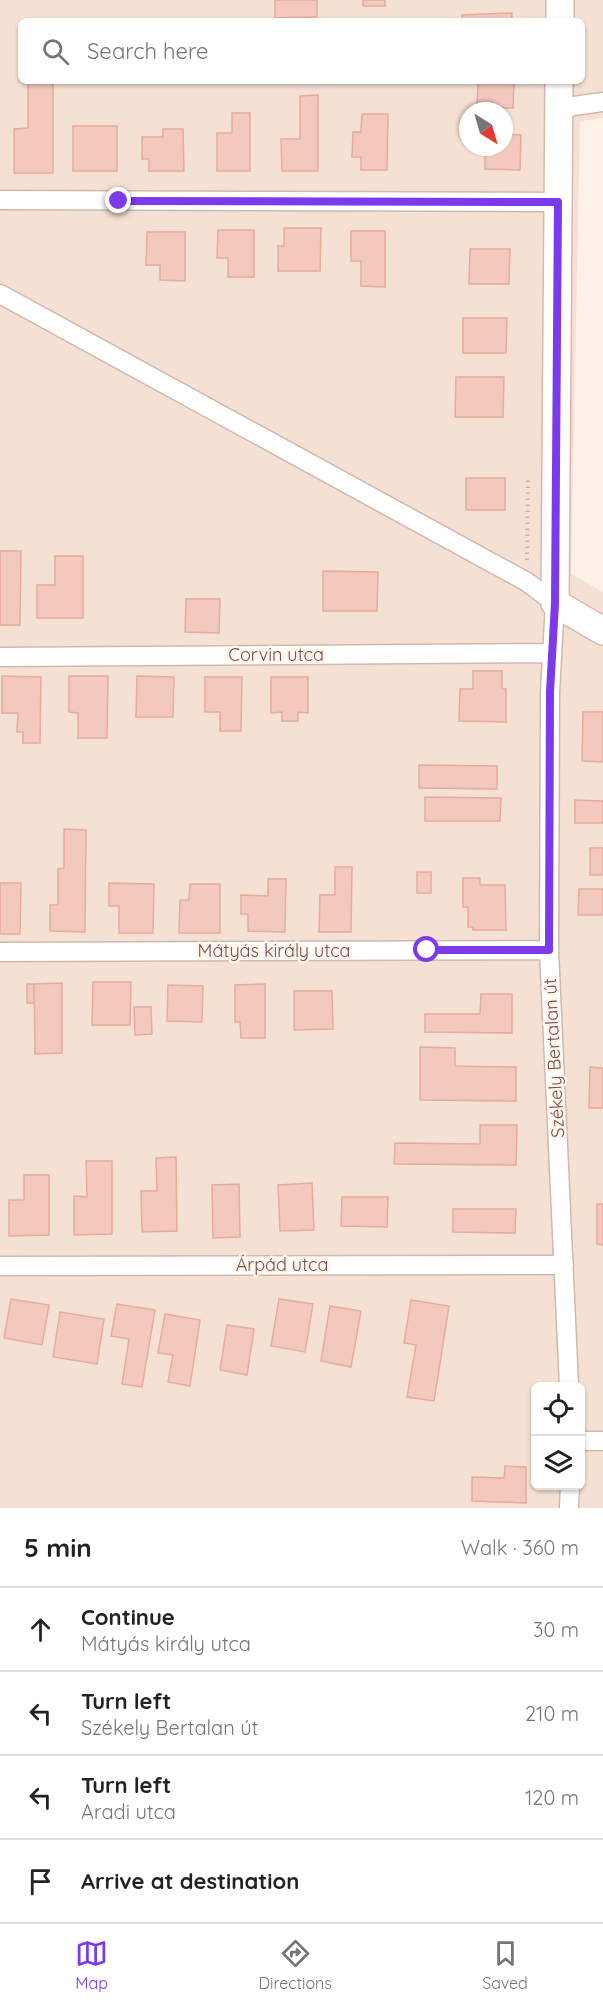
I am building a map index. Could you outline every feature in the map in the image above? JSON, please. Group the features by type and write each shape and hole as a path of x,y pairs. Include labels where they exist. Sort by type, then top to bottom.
{"street":[{"path":"560,0 560,18"},
{"name":"Székely Bertalan út","path":"560,84 555,603 550,692 549,950 568,1382"},
{"path":"559,108 603,102"},
{"path":"0,200 558,202"},
{"path":"0,294 527,582 555,603 603,631"},
{"name":"Corvin utca","path":"0,657 552,653"},
{"name":"Mátyás király utca","path":"0,952 549,950"},
{"name":"Árpád utca","path":"0,1266 564,1265"},
{"path":"585,1441 603,1441"},
{"path":"569,1508 570,1490"}],"shaded area":[{"path":"0,0 603,0 603,118 580,121 571,574 603,592 603,1508 0,1508"}],"building":[{"path":"275,0 317,0 317,17 275,18"},
{"path":"363,0 385,0 385,6 363,6"},
{"path":"512,13 512,18 462,18 462,15"},
{"path":"28,84 53,84 53,173 14,173 14,129 28,128"},
{"path":"478,84 514,84 513,108 513,102 477,102"},
{"path":"318,95 318,171 282,171 281,139 300,139 300,96"},
{"path":"232,113 250,113 250,171 217,171 217,133 232,133"},
{"path":"362,114 388,114 387,170 361,170 361,157 352,157 353,132 361,132"},
{"path":"73,126 117,126 117,171 73,171"},
{"path":"163,129 183,129 184,171 149,171 149,159 142,159 142,137 163,137"},
{"path":"513,135 521,135 520,170 485,169 485,156 513,156"},
{"path":"284,228 321,228 320,271 278,271 278,246 284,246"},
{"path":"218,230 254,230 254,277 228,277 228,258 217,258"},
{"path":"351,231 385,231 385,287 361,286 361,261 351,261"},
{"path":"147,232 185,232 185,281 160,280 160,265 146,265"},
{"path":"470,249 510,249 509,284 469,284"},
{"path":"463,318 507,318 506,353 463,353"},
{"path":"456,377 504,377 503,417 455,417"},
{"path":"466,478 505,478 505,510 466,510"},
{"path":"0,551 21,551 20,625 0,625"},
{"path":"55,556 83,556 83,618 37,618 37,585 55,585"},
{"path":"323,571 378,572 377,611 323,611"},
{"path":"186,599 220,599 219,633 185,632"},
{"path":"473,671 502,671 502,689 506,689 506,722 459,721 460,689 473,689"},
{"path":"2,676 41,677 40,743 23,743 23,732 17,732 18,713 2,713"},
{"path":"69,676 108,676 107,738 78,738 78,713 69,712"},
{"path":"137,676 174,677 173,717 136,717"},
{"path":"205,677 242,677 241,731 220,731 220,712 205,712"},
{"path":"271,677 308,677 308,713 298,712 298,721 282,721 282,712 271,713"},
{"path":"583,712 603,712 603,762 582,761"},
{"path":"419,765 497,766 497,789 419,788"},
{"path":"425,797 501,798 500,821 425,821"},
{"path":"575,800 603,801 603,823 575,823"},
{"path":"64,829 86,830 85,932 50,931 50,905 58,905 58,869 64,868"},
{"path":"590,848 603,848 603,875 590,875"},
{"path":"335,867 352,867 351,932 319,932 320,895 335,895"},
{"path":"417,872 431,872 431,893 417,893"},
{"path":"463,878 480,878 480,885 505,885 506,930 473,930 473,927 468,927 468,907 463,907"},
{"path":"268,879 286,879 285,932 248,931 248,914 241,914 241,895 268,896"},
{"path":"0,883 21,883 20,934 0,934"},
{"path":"109,883 154,884 153,933 119,933 119,906 109,906"},
{"path":"190,884 220,884 220,933 179,933 180,900 189,900"},
{"path":"579,889 603,889 603,915 578,915"},
{"path":"93,982 131,982 130,1025 92,1025"},
{"path":"62,983 62,1053 35,1054 34,984"},
{"path":"27,984 34,984 34,1003 27,1003"},
{"path":"265,984 265,1038 241,1038 240,1022 235,1022 235,985"},
{"path":"168,985 203,986 202,1022 167,1021"},
{"path":"294,991 332,991 333,1029 294,1030"},
{"path":"481,994 512,994 512,1033 425,1032 425,1014 480,1014"},
{"path":"134,1007 151,1007 152,1034 135,1035"},
{"path":"420,1047 455,1048 455,1066 516,1067 516,1101 420,1100"},
{"path":"590,1067 603,1068 603,1108 589,1108"},
{"path":"480,1125 517,1125 516,1165 394,1164 395,1143 480,1144"},
{"path":"176,1157 177,1231 142,1232 141,1191 157,1191 156,1158"},
{"path":"86,1161 112,1161 112,1234 74,1235 74,1196 87,1197"},
{"path":"24,1175 49,1175 49,1235 9,1236 9,1200 24,1200"},
{"path":"312,1183 314,1230 280,1231 278,1185"},
{"path":"239,1184 240,1237 213,1238 212,1185"},
{"path":"342,1197 388,1197 387,1227 341,1226"},
{"path":"597,1204 603,1204 603,1245 597,1244"},
{"path":"453,1209 516,1209 515,1233 453,1232"},
{"path":"11,1299 49,1305 42,1345 4,1338"},
{"path":"279,1299 313,1304 305,1352 271,1346"},
{"path":"411,1300 449,1306 434,1401 407,1397 416,1345 404,1343"},
{"path":"117,1304 155,1310 142,1387 122,1384 129,1339 111,1336"},
{"path":"330,1306 361,1311 351,1367 321,1361"},
{"path":"60,1312 104,1319 97,1364 53,1357"},
{"path":"165,1314 200,1320 190,1386 168,1382 173,1355 158,1353"},
{"path":"227,1325 254,1329 247,1375 220,1370"},
{"path":"505,1466 526,1467 526,1503 472,1501 472,1477 504,1478"}],"route":[{"path":"119,201 558,202 555,603 550,692 549,950 427,950"}]}
